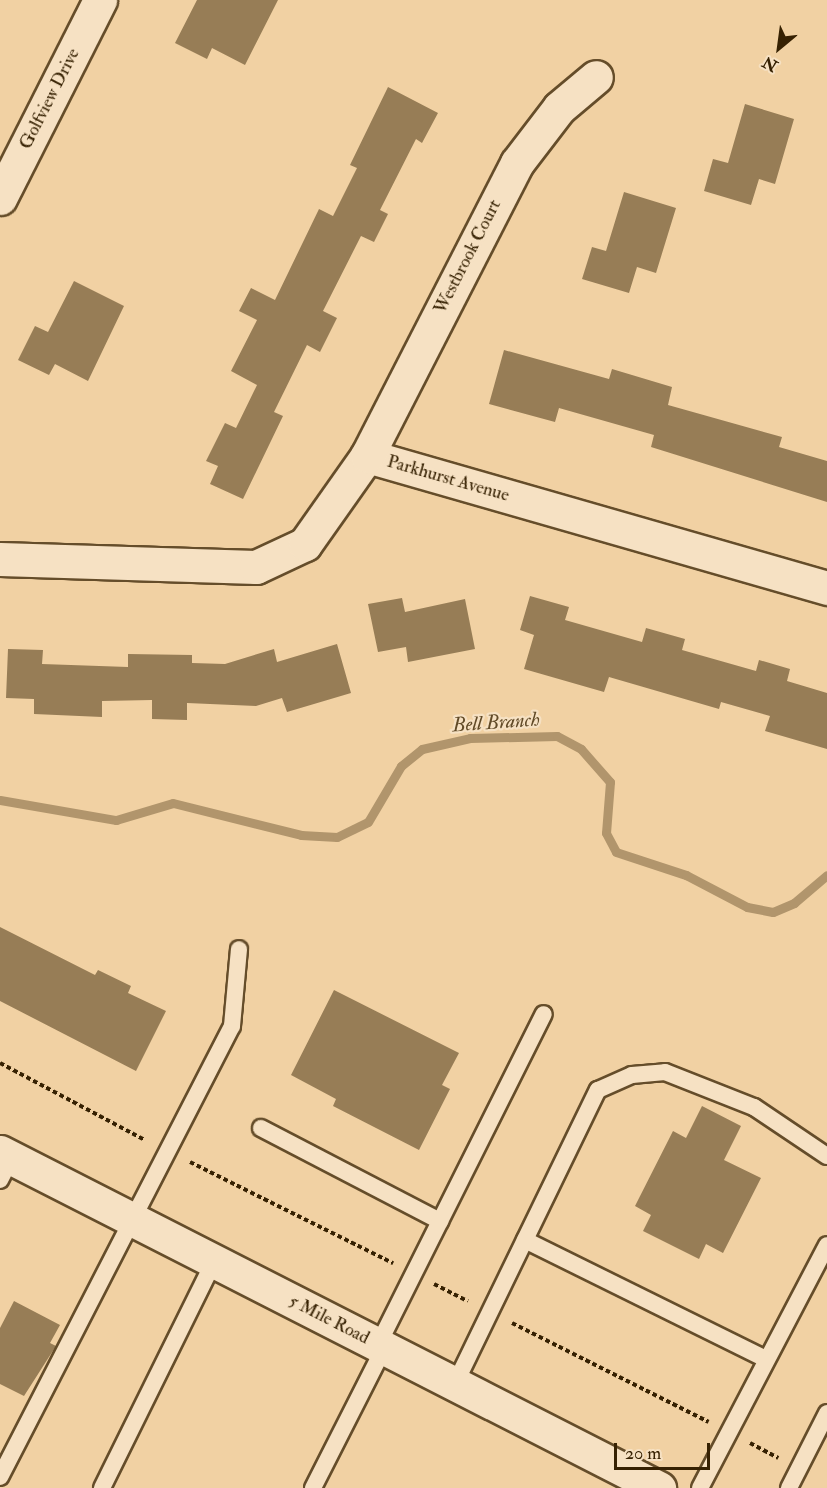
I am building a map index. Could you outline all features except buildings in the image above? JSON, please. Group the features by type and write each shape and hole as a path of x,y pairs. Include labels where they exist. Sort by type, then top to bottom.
{"street":[{"name":"Golfview Drive","path":"0,198 100,0"},
{"name":"Westbrook Court","path":"368,456 517,163 559,108 596,77"},
{"name":"Parkhurst Avenue","path":"0,559 256,567 286,557 305,544 368,456 827,588"},
{"name":"5 Mile Road","path":"4,1164 131,1220 214,1261 455,1384 642,1484"}],"lane":[{"path":"0,1477 232,1026 239,949"},
{"path":"313,1488 440,1221 544,1014"},
{"path":"455,1384 598,1090 632,1075 665,1072 754,1107 827,1155"},
{"path":"261,1128 440,1221"},
{"path":"525,1240 766,1359"},
{"path":"700,1488 827,1245"},
{"path":"102,1488 214,1261"},
{"path":"789,1488 827,1413"}],"waterway":[{"name":"Bell Branch","path":"0,800 116,820 173,803 301,835 337,837 368,822 401,766 422,749 470,738 557,736 581,749 610,782 606,833 616,852 686,875 747,907 773,912 794,903 827,875"}]}
